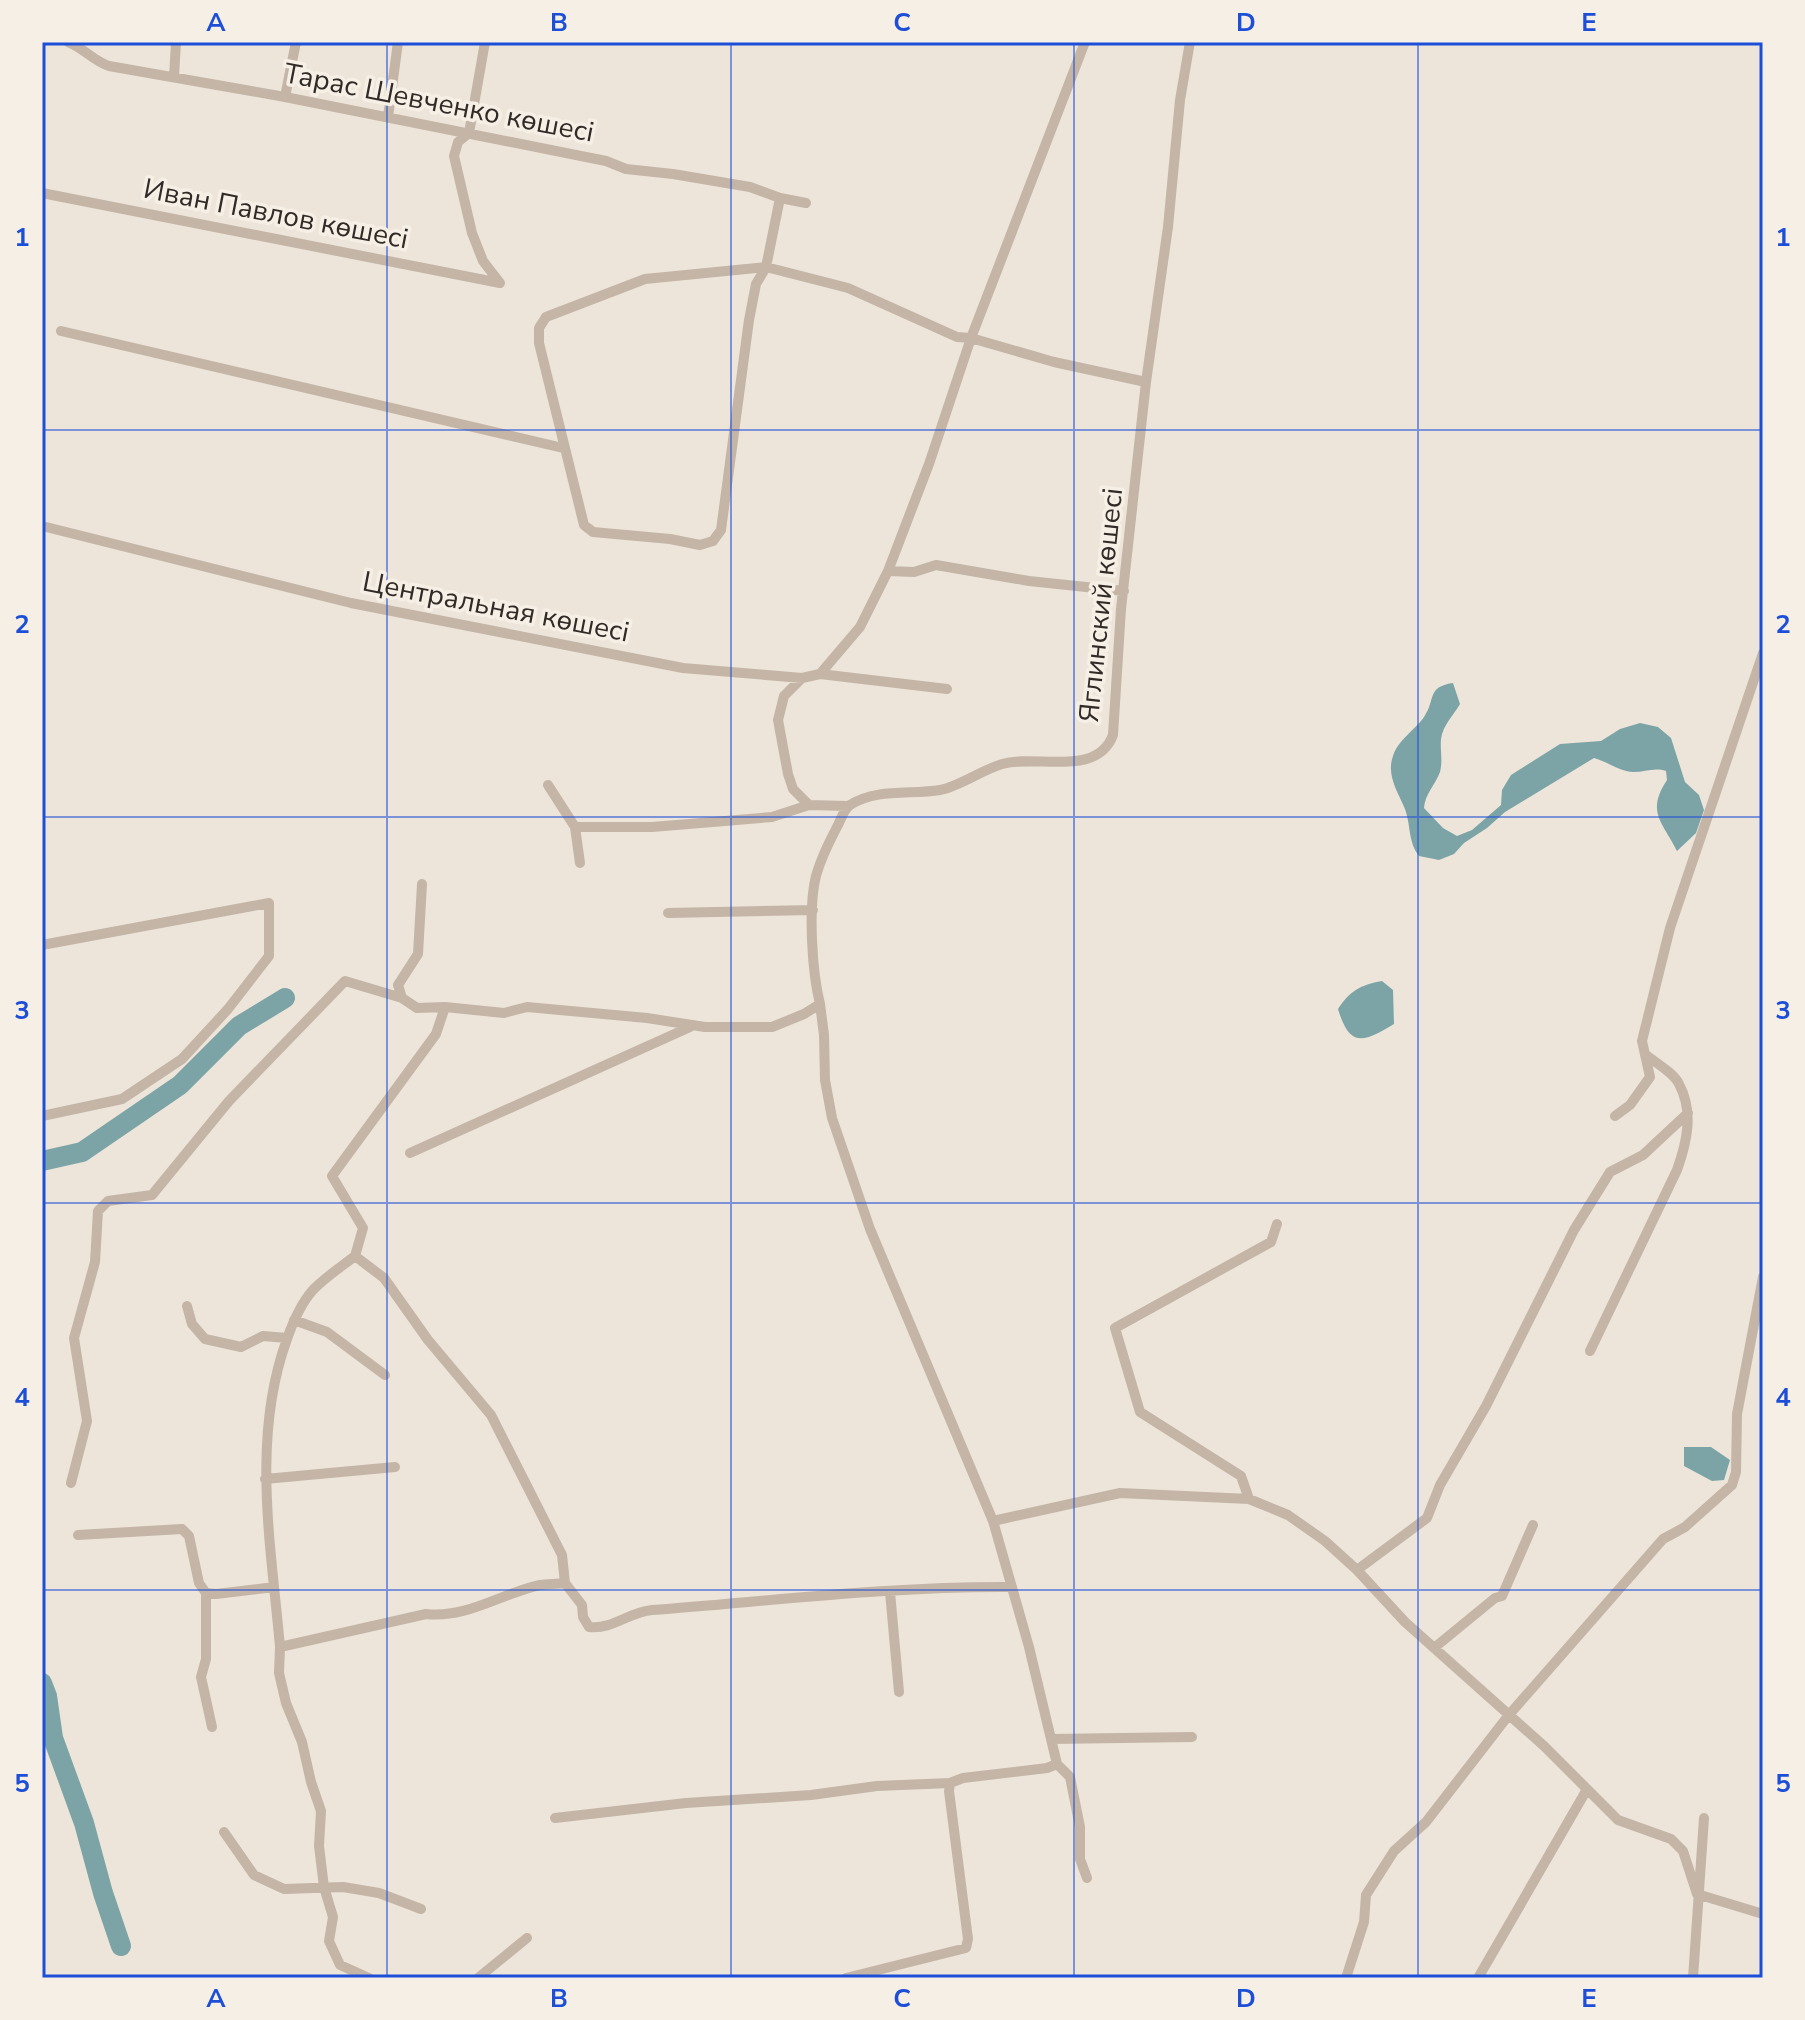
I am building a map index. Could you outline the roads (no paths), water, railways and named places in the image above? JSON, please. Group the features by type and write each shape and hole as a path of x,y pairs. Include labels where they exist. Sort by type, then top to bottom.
{"street":[{"name":"Тарас Шевченко көшесі","path":"68,42 109,66 469,133 606,161 626,169 750,187 806,203"},
{"path":"174,77 176,42"},
{"path":"285,97 296,42"},
{"path":"388,117 398,42"},
{"path":"469,133 485,42"},
{"path":"820,674 860,627 888,571 929,464 971,338 1085,42"},
{"name":"Яглинский көшесі","path":"848,806 875,795 944,790 980,771 1007,763 1068,763 1099,753 1109,746 1113,735 1124,591 1146,382 1168,227 1180,100 1190,42"},
{"name":"Иван Павлов көшесі","path":"42,193 500,283 483,261 472,233 454,156 458,142 469,133"},
{"path":"780,198 766,267 756,284 727,469 721,530 713,541 700,545 593,532 584,525 563,448 539,343 539,328 546,317 645,279 766,267 848,288 957,337 1146,382"},
{"path":"61,331 563,448"},
{"name":"Центральная көшесі","path":"42,526 351,603 683,668 802,678 820,674 947,689"},
{"path":"888,571 914,572 936,565 1029,581 1124,591"},
{"path":"1615,1116 1630,1105 1650,1077 1642,1041 1670,928 1763,653"},
{"path":"802,678 784,696 778,720 793,789 809,805"},
{"path":"548,785 575,827 580,863"},
{"path":"575,827 652,827 772,817 809,805 848,806 825,849 815,878 813,910 815,985 824,1035 825,1080 832,1118 870,1229 993,1521 1029,1647 1057,1764 1070,1777 1080,1827 1080,1859 1087,1878"},
{"path":"402,998 398,985 418,954 422,884"},
{"path":"42,945 269,903 269,956 228,1009 182,1059 122,1099 42,1116"},
{"path":"668,913 813,910"},
{"path":"71,1483 87,1421 74,1338 95,1262 98,1211 108,1201 152,1195 229,1101 345,981 402,998 417,1008 445,1007 504,1013 527,1007 647,1018 690,1027 772,1027 820,1004"},
{"path":"369,1978 340,1965 329,1941 333,1917 324,1887 319,1846 321,1811 279,1673 280,1647 265,1479 267,1431 275,1372 294,1320 312,1291 355,1256 363,1228 332,1176 436,1034 445,1007"},
{"path":"410,1153 690,1027"},
{"path":"1590,1351 1688,1141 1688,1113 1679,1082 1645,1054"},
{"path":"1357,1570 1427,1518 1440,1485 1486,1406 1574,1230 1610,1172 1643,1155 1688,1113"},
{"path":"1249,1499 1241,1476 1140,1412 1115,1328 1271,1242 1277,1224"},
{"path":"355,1256 384,1278 428,1340 491,1415 562,1555 565,1583 582,1605 583,1617 589,1627 602,1629 642,1611 934,1587 1012,1587"},
{"path":"1346,1978 1364,1922 1366,1895 1394,1851 1426,1822 1508,1716 1663,1539 1685,1527 1732,1485 1736,1472 1737,1414 1763,1277"},
{"path":"187,1306 192,1324 205,1339 241,1347 263,1336 287,1338"},
{"path":"294,1320 327,1332 385,1375"},
{"path":"265,1479 395,1467"},
{"path":"993,1521 1120,1493 1249,1499 1288,1515 1325,1541 1357,1570 1405,1622 1544,1746 1618,1820 1671,1839 1683,1851 1697,1894"},
{"path":"1434,1648 1495,1598 1502,1596 1533,1525"},
{"path":"78,1535 182,1529 189,1536 199,1583 206,1593 206,1659 201,1677 212,1727"},
{"path":"280,1647 426,1614 440,1616 496,1602 539,1585 565,1583"},
{"path":"206,1593 274,1587"},
{"path":"890,1592 899,1692"},
{"path":"1051,1739 1192,1737"},
{"path":"555,1818 686,1803 811,1795 877,1786 950,1783 963,1778 1047,1768 1057,1764"},
{"path":"846,1978 966,1948 968,1939 950,1783"},
{"path":"1478,1978 1586,1791"},
{"path":"1693,1978 1704,1818"},
{"path":"224,1832 254,1875 284,1889 343,1887 379,1893 421,1909"},
{"path":"1697,1894 1763,1914"},
{"path":"478,1978 527,1938"}],"water":[{"path":"1453,683 1460,704 1442,734 1440,772 1424,808 1443,828 1457,836 1472,830 1501,805 1502,790 1511,775 1560,744 1601,741 1620,729 1640,723 1658,727 1671,738 1685,782 1699,795 1704,810 1696,833 1677,851 1658,816 1658,800 1667,780 1666,771 1631,772 1594,758 1505,812 1454,854 1439,860 1419,856 1394,783 1391,763 1399,745 1428,711 1435,691"},
{"path":"1382,981 1393,990 1394,1024 1366,1038 1353,1036 1338,1009 1356,990"},
{"path":"1684,1447 1711,1447 1730,1460 1724,1480 1712,1481 1684,1466"}],"waterway":[{"path":"42,1161 82,1152 180,1085 239,1026 285,998"},
{"path":"42,1683 53,1738 84,1823 121,1946"}]}
